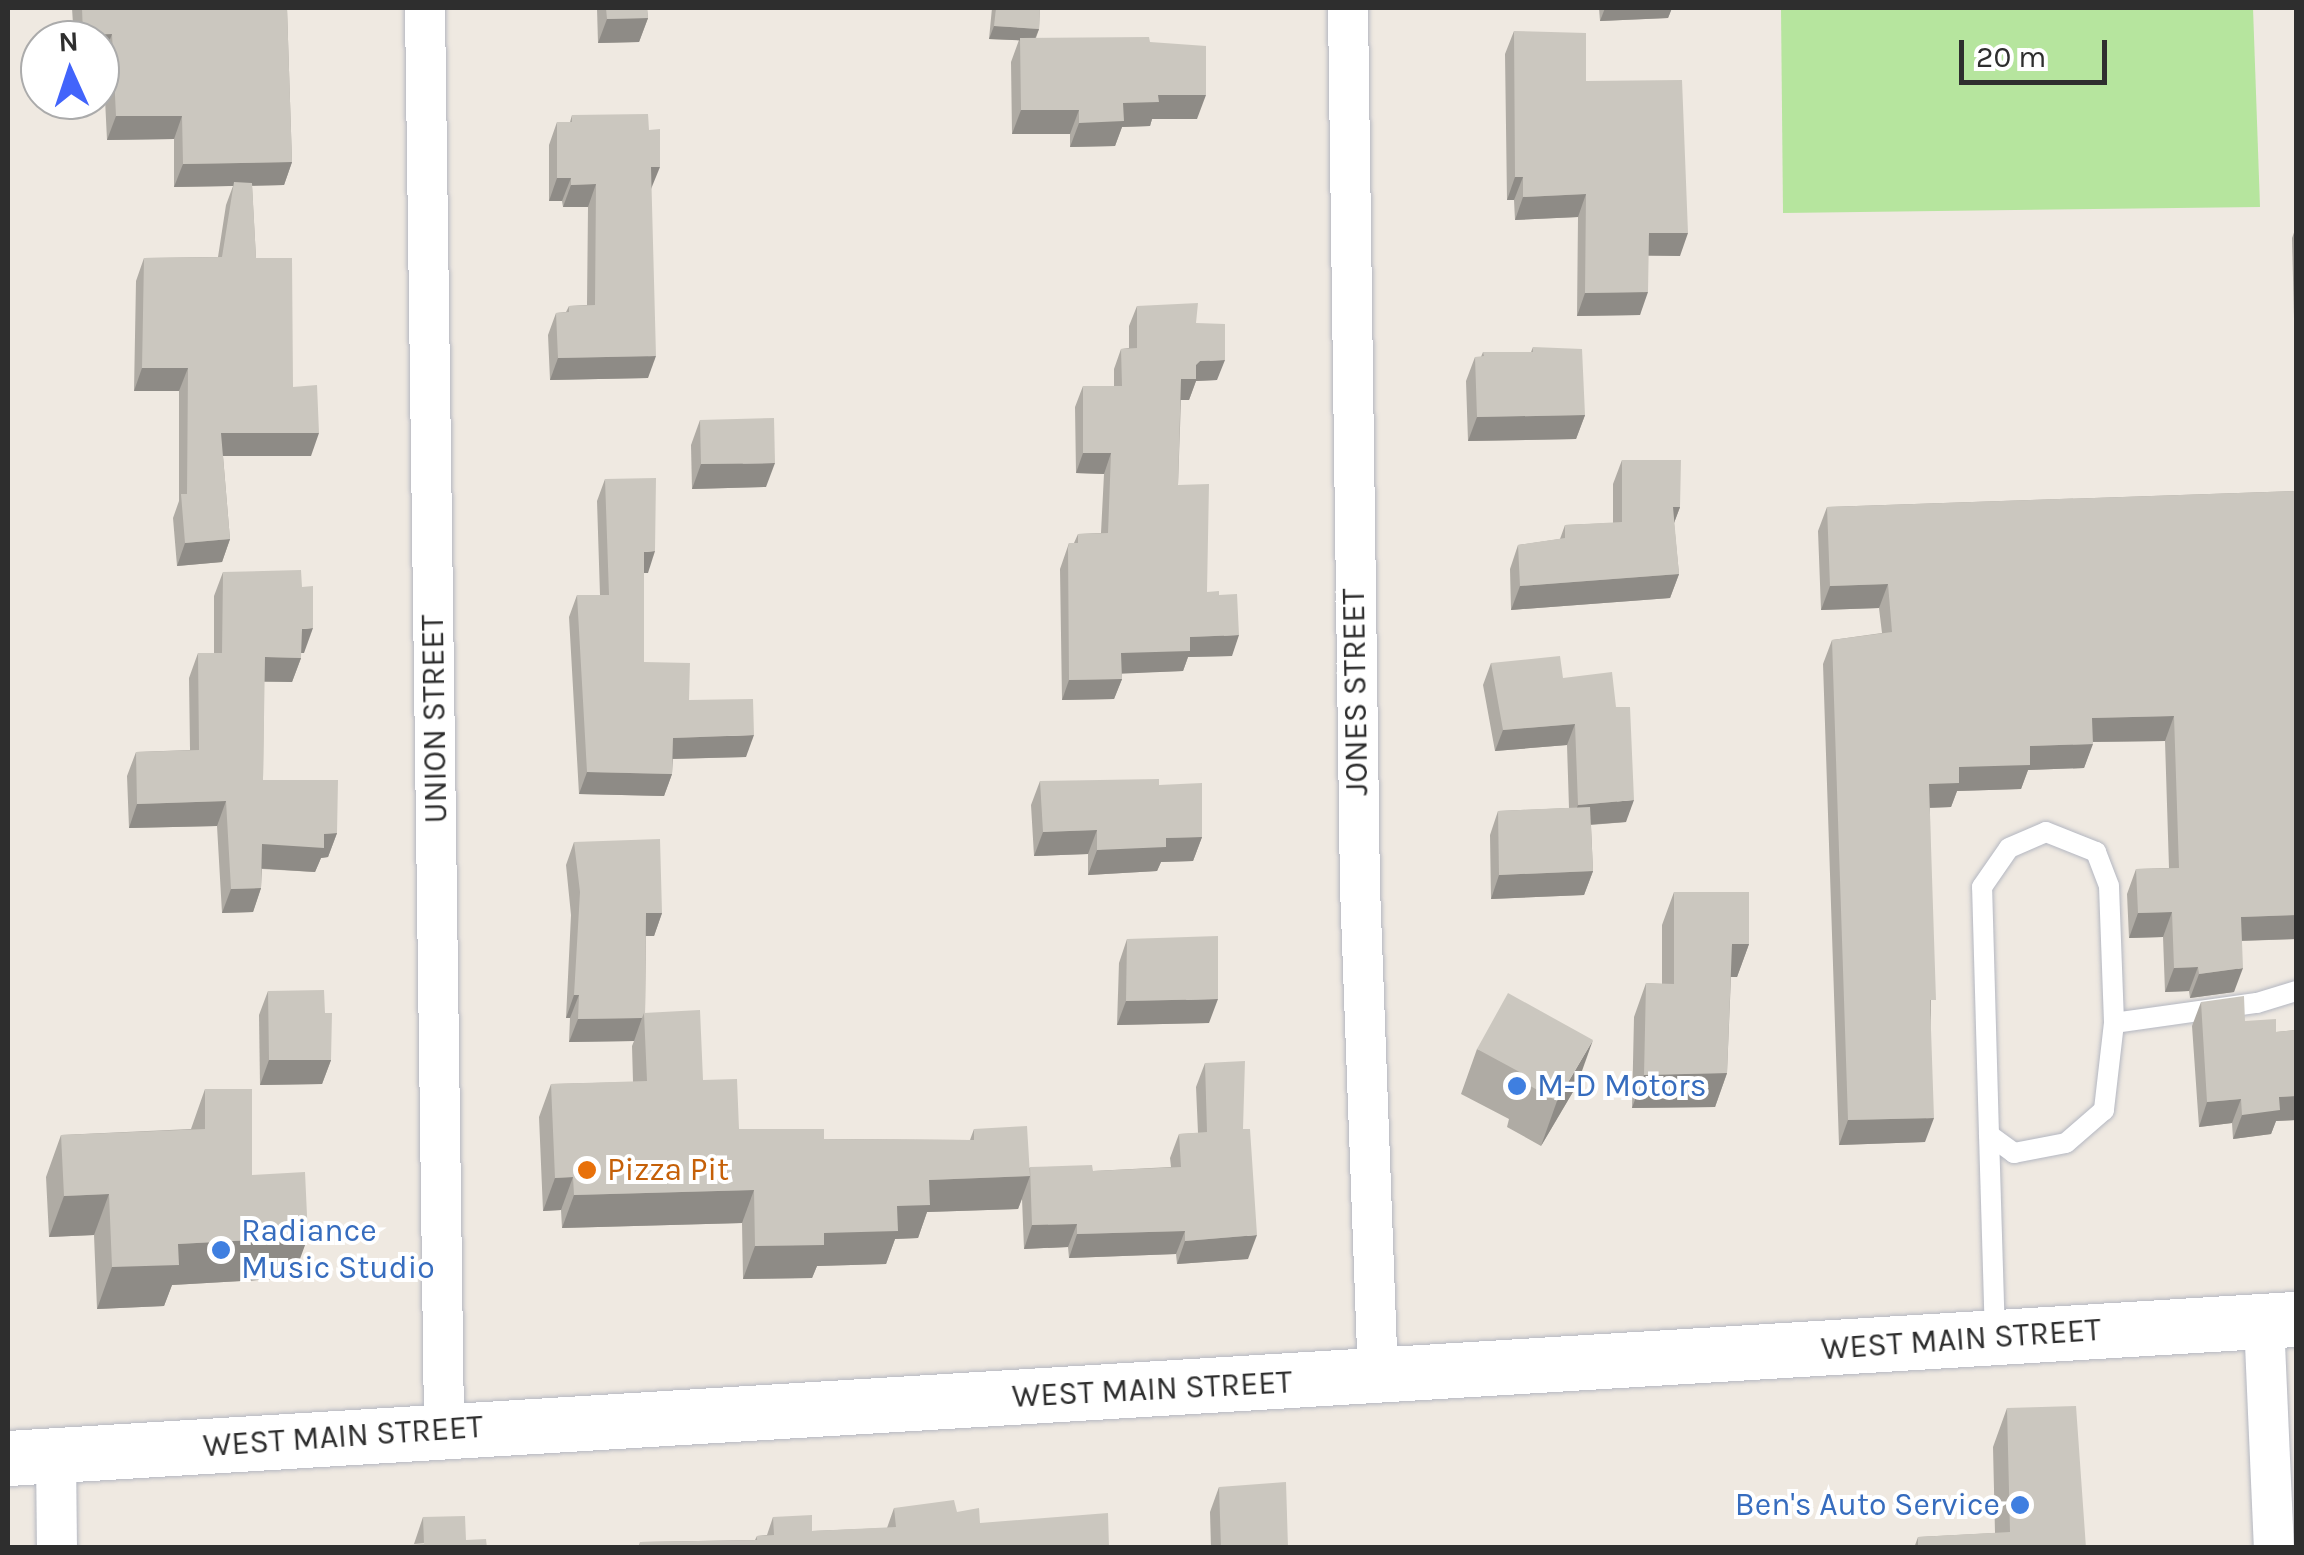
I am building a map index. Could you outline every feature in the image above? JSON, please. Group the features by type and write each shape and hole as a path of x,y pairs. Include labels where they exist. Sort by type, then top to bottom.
{"main road":[{"name":"WEST MAIN STREET","path":"32,1456 2280,1320"}],"street":[{"name":"UNION STREET","path":"425,8 444,1430"},
{"name":"JONES STREET","path":"1348,8 1360,868 1378,1377"},
{"path":"2274,1548 2280,1320"},
{"path":"32,1456 57,1548"}],"lane":[{"path":"1989,1135 2014,1153 2066,1143 2104,1110 2114,1022 2109,886 2096,852 2046,832 2010,848 1982,887 1989,1135 1995,1338"},
{"path":"2114,1022 2257,1003 2296,991"}],"green space":[{"path":"1781,8 2253,8 2260,207 1783,213"}],"building":[{"path":"82,8 287,8 292,162 183,164 182,116 120,116 120,20 82,20"},
{"path":"606,8 647,8 648,18 607,19"},
{"path":"996,8 1040,8 1039,29 994,26"},
{"path":"1514,31 1586,33 1586,81 1682,80 1688,233 1649,233 1648,292 1585,293 1586,194 1523,197 1523,177 1515,177"},
{"path":"1149,37 1150,42 1206,46 1206,95 1158,95 1159,102 1123,103 1124,121 1079,123 1079,110 1021,110 1020,38"},
{"path":"648,114 649,130 660,129 660,167 651,167 656,356 558,358 556,313 569,312 569,306 595,305 596,184 571,185 571,178 557,178 557,122 572,122 572,115"},
{"path":"234,182 252,183 256,258 292,258 293,387 317,385 319,433 221,433 230,539 185,543 181,494 187,494 188,368 142,368 144,258 222,257"},
{"path":"1198,303 1196,323 1225,324 1225,360 1200,361 1196,365 1196,379 1181,379 1178,485 1209,484 1207,592 1237,594 1239,635 1190,637 1190,651 1121,653 1122,679 1069,680 1069,543 1078,543 1078,534 1108,533 1111,453 1083,453 1083,386 1122,386 1121,349 1137,348 1137,306"},
{"path":"1533,347 1582,349 1585,415 1477,417 1475,357 1484,356 1483,352 1533,352"},
{"path":"774,418 775,463 701,464 700,420"},
{"path":"1622,460 1681,460 1680,507 1673,507 1679,574 1520,586 1518,545 1565,538 1565,525 1622,522"},
{"path":"656,478 655,551 644,552 644,662 690,663 689,700 753,699 754,735 673,738 672,774 587,772 577,595 609,595 605,479"},
{"path":"2296,491 2296,915 2241,917 2243,968 2199,974 2198,967 2174,968 2172,912 2138,913 2136,869 2179,868 2174,716 2092,718 2093,744 2030,746 2030,765 1959,767 1959,783 1929,784 1936,1000 1930,1000 1934,1118 1848,1120 1832,640 1892,632 1888,584 1830,586 1827,507"},
{"path":"301,570 302,587 313,586 313,628 302,629 301,658 265,657 263,780 338,780 337,833 324,834 324,848 262,844 261,888 231,889 226,801 137,804 136,752 199,750 198,653 222,653 223,572"},
{"path":"1560,656 1563,678 1612,672 1616,707 1630,707 1634,800 1578,805 1575,724 1503,730 1491,663"},
{"path":"1159,779 1159,785 1202,783 1202,837 1166,838 1166,847 1097,850 1097,830 1043,832 1040,781"},
{"path":"1590,807 1593,871 1499,875 1498,811"},
{"path":"660,839 662,913 646,913 645,1018 644,1013 642,1018 578,1019 579,995 574,995 580,892 574,842"},
{"path":"1674,892 1749,892 1749,944 1732,944 1727,1073 1644,1075 1646,983 1674,984"},
{"path":"1218,936 1218,999 1126,1001 1127,939"},
{"path":"324,990 325,1013 332,1013 331,1060 269,1060 268,991"},
{"path":"1508,993 1593,1040 1557,1101 1523,1082 1527,1076 1477,1049"},
{"path":"2244,996 2245,1021 2276,1019 2276,1032 2296,1030 2296,1096 2279,1097 2280,1110 2242,1115 2241,1099 2207,1102 2201,1002"},
{"path":"700,1010 703,1080 737,1079 739,1129 824,1129 824,1139 974,1140 974,1129 1027,1126 1030,1176 929,1180 930,1205 897,1206 898,1231 824,1233 824,1245 755,1246 754,1190 574,1195 573,1177 555,1178 551,1084 647,1081 644,1013"},
{"path":"1245,1061 1243,1129 1250,1129 1257,1235 1185,1241 1185,1231 1077,1234 1077,1224 1032,1225 1030,1167 1092,1165 1093,1171 1181,1167 1179,1134 1207,1132 1205,1063"},
{"path":"205,1089 252,1089 252,1175 305,1172 308,1237 178,1244 179,1265 112,1267 109,1194 64,1196 61,1135 205,1129"},
{"path":"2076,1406 2086,1548 1918,1548 1918,1537 2010,1532 2007,1408"},
{"path":"1286,1482 1288,1548 1221,1548 1219,1487"},
{"path":"954,1500 957,1512 979,1508 980,1523 1108,1513 1109,1548 623,1548 640,1542 757,1540 757,1536 774,1535 773,1517 812,1515 812,1531 896,1527 894,1508"},
{"path":"465,1516 466,1540 486,1539 487,1548 372,1548 424,1544 423,1517"}],"place":[{"name":"M-D Motors","path":"1517,1086"},
{"name":"Pizza Pit","path":"587,1170"},
{"name":"Radiance Music Studio","path":"221,1250"},
{"name":"Ben's Auto Service","path":"2020,1505"}]}
